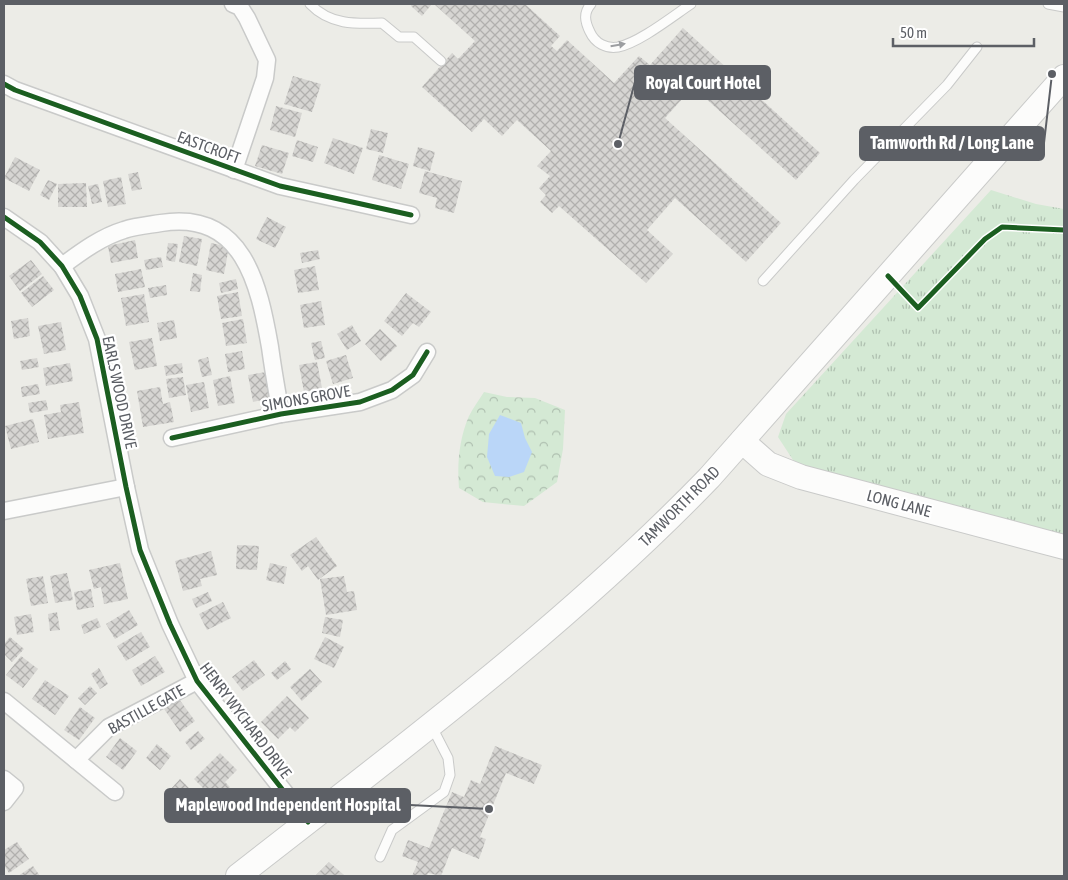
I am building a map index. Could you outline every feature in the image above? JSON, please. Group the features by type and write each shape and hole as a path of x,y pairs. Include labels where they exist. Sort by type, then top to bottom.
{"main road":[{"name":"TAMWORTH ROAD","path":"238,876 431,725 612,572 680,508 742,441 1064,77"},
{"name":"LONG LANE","path":"742,441 768,464 801,477 1064,547"}],"street":[{"path":"233,4 240,8 247,18 267,60 265,78 234,170"},
{"name":"EASTCROFT","path":"4,84 15,90 280,186 411,215"},
{"name":"EARLS WOOD DRIVE","path":"4,217 40,242 62,266 80,296 97,339 126,487"},
{"name":"SIMONS GROVE","path":"62,266 97,243 125,230 175,221 186,221 202,224 219,232 239,250 253,276 264,315 280,414"},
{"name":"SIMONS GROVE","path":"172,438 280,414 360,402 392,390 413,375 427,352"},
{"path":"4,511 126,487"},
{"name":"HENRY WYCHARD DRIVE","path":"126,487 140,550 170,624 197,681 308,822"},
{"name":"BASTILLE GATE","path":"76,760 109,727 197,681"},
{"path":"4,701 115,792"},
{"path":"4,802 9,784"}],"lane":[{"path":"310,4 337,21 356,24 382,23 399,37 414,37 441,61"},
{"path":"591,4 586,9 585,22 592,37 601,46 617,47 638,39 691,4"},
{"path":"1048,4 1064,7"},
{"path":"763,281 854,180 947,85 977,47"},
{"path":"380,857 392,830 444,792 450,775 448,758 431,725"}],"green space":[{"path":"991,190 1036,204 1064,209 1064,538 805,466 793,460 778,437 786,414"},
{"path":"484,392 507,397 535,398 565,410 563,449 557,482 524,506 483,502 459,488 458,470 463,434 469,416"}],"water":[{"path":"500,415 521,423 525,438 532,452 524,472 509,477 495,476 487,457 489,434"}],"building":[{"path":"412,4 432,4 422,16 411,6"},
{"path":"434,4 525,4 560,36 551,46 557,51 567,40 614,83 639,56 650,65 683,28 820,153 796,180 693,87 665,118 781,223 746,262 675,198 647,230 673,254 646,283 559,206 552,213 540,202 546,195 539,188 550,176 537,166 551,151 517,120 502,136 484,119 472,132 422,87 452,53 458,59 475,41"},
{"path":"293,76 321,84 312,112 284,104"},
{"path":"276,106 302,113 295,137 270,130"},
{"path":"371,129 388,133 383,153 366,149"},
{"path":"333,138 363,148 354,174 324,163"},
{"path":"297,140 318,147 313,162 292,156"},
{"path":"262,145 289,153 282,174 255,166"},
{"path":"418,147 435,152 430,171 413,166"},
{"path":"379,155 409,164 401,189 372,180"},
{"path":"15,157 40,170 29,191 4,178"},
{"path":"425,171 462,181 454,213 435,208 437,198 419,193"},
{"path":"138,172 142,189 132,191 128,174"},
{"path":"121,177 126,204 108,207 103,181"},
{"path":"48,180 57,184 49,200 40,195"},
{"path":"86,183 87,207 58,207 58,184"},
{"path":"98,184 102,202 92,204 88,186"},
{"path":"267,217 286,227 275,248 256,239"},
{"path":"184,236 202,239 197,266 179,262"},
{"path":"135,240 138,258 111,263 108,246"},
{"path":"168,243 178,244 175,262 166,260"},
{"path":"211,243 229,247 224,274 206,270"},
{"path":"318,250 320,259 302,263 300,253"},
{"path":"161,257 163,267 146,270 144,260"},
{"path":"31,260 42,274 20,291 9,276"},
{"path":"315,266 319,290 298,293 294,270"},
{"path":"141,269 145,287 118,292 115,274"},
{"path":"193,273 202,275 200,292 190,291"},
{"path":"43,276 54,290 32,307 21,293"},
{"path":"236,279 238,289 221,293 219,283"},
{"path":"166,285 167,295 150,298 148,288"},
{"path":"238,292 242,316 221,319 217,296"},
{"path":"406,293 431,312 419,327 413,323 402,336 384,321"},
{"path":"144,294 149,322 126,326 121,298"},
{"path":"321,301 325,325 304,328 300,305"},
{"path":"28,318 30,336 14,339 11,321"},
{"path":"243,319 247,343 226,346 222,323"},
{"path":"174,320 177,338 160,341 157,323"},
{"path":"61,322 66,350 44,354 38,326"},
{"path":"352,325 361,341 347,350 337,334"},
{"path":"380,329 397,346 381,361 365,344"},
{"path":"152,338 157,366 135,370 129,342"},
{"path":"321,341 325,358 315,360 311,343"},
{"path":"242,351 245,369 228,372 225,354"},
{"path":"346,355 353,378 333,384 326,361"},
{"path":"208,357 212,375 202,377 198,360"},
{"path":"37,358 39,367 22,370 20,361"},
{"path":"317,362 322,388 304,392 299,365"},
{"path":"70,363 73,381 46,386 43,368"},
{"path":"182,363 183,373 166,376 164,366"},
{"path":"266,372 271,398 253,402 248,375"},
{"path":"230,376 235,403 218,406 213,380"},
{"path":"183,377 186,395 169,398 166,379"},
{"path":"204,382 209,408 191,412 186,385"},
{"path":"38,384 40,394 22,397 21,387"},
{"path":"160,387 163,404 170,402 174,422 143,427 137,391"},
{"path":"46,400 48,410 30,413 28,403"},
{"path":"79,402 84,433 48,439 44,415 61,412 60,405"},
{"path":"33,419 39,442 11,449 5,426"},
{"path":"316,537 337,566 318,580 308,566 302,571 290,555"},
{"path":"237,545 259,546 257,570 236,569"},
{"path":"211,551 217,575 200,579 202,586 183,591 175,561"},
{"path":"120,563 128,599 104,604 101,587 94,589 89,570"},
{"path":"270,563 287,567 284,584 266,580"},
{"path":"67,573 73,600 55,603 50,576"},
{"path":"43,576 48,603 31,606 26,579"},
{"path":"344,576 347,592 354,591 357,610 326,615 320,579"},
{"path":"91,589 94,607 77,610 74,592"},
{"path":"208,592 212,601 196,608 192,599"},
{"path":"223,602 231,618 207,630 199,614"},
{"path":"129,610 138,625 115,639 106,624"},
{"path":"57,612 60,630 50,631 48,614"},
{"path":"31,614 34,632 17,635 14,617"},
{"path":"325,617 343,620 340,637 322,633"},
{"path":"97,618 101,627 84,634 81,625"},
{"path":"141,632 150,647 126,661 117,646"},
{"path":"10,637 24,649 12,662 4,654 4,644"},
{"path":"325,637 344,647 334,668 314,659"},
{"path":"21,656 38,669 23,688 6,675"},
{"path":"155,656 165,672 141,686 132,670"},
{"path":"254,660 265,675 243,691 232,677"},
{"path":"285,661 291,669 277,680 271,673"},
{"path":"99,668 108,684 100,689 91,674"},
{"path":"310,669 322,682 302,701 290,687"},
{"path":"45,680 69,696 55,715 32,699"},
{"path":"90,686 97,693 85,705 78,698"},
{"path":"287,696 309,718 295,732 290,727 278,739 261,722"},
{"path":"179,699 195,721 180,732 164,709"},
{"path":"80,707 95,718 79,740 64,730"},
{"path":"198,731 205,739 191,750 185,742"},
{"path":"120,738 137,751 123,770 106,757"},
{"path":"157,744 171,756 160,770 146,758"},
{"path":"495,746 542,765 534,784 506,773 480,837 486,839 479,859 452,848 441,876 428,873 427,876 412,876 418,862 402,856 408,840 429,848 452,792 464,797 471,780 480,784"},
{"path":"220,753 237,770 225,782 230,787 216,801 194,779"},
{"path":"180,779 193,792 181,804 168,792"},
{"path":"17,842 29,859 9,873 4,865 4,850"},
{"path":"329,862 345,876 315,876"},
{"path":"33,866 40,876 18,876"}],"cycle path":[{"path":"4,84 15,90 280,186 411,215"},
{"path":"4,217 40,242 62,266 80,296 97,339 140,550 170,624 197,681 308,822"},
{"path":"888,276 918,308 985,239 1002,227 1064,230"},
{"path":"172,438 281,414 360,402 392,390 413,375 427,352"}],"place":[{"name":"Tamworth Rd / Long Lane","path":"1052,74"},
{"name":"Royal Court Hotel","path":"618,144"},
{"name":"Maplewood Independent Hospital","path":"489,809"}]}
